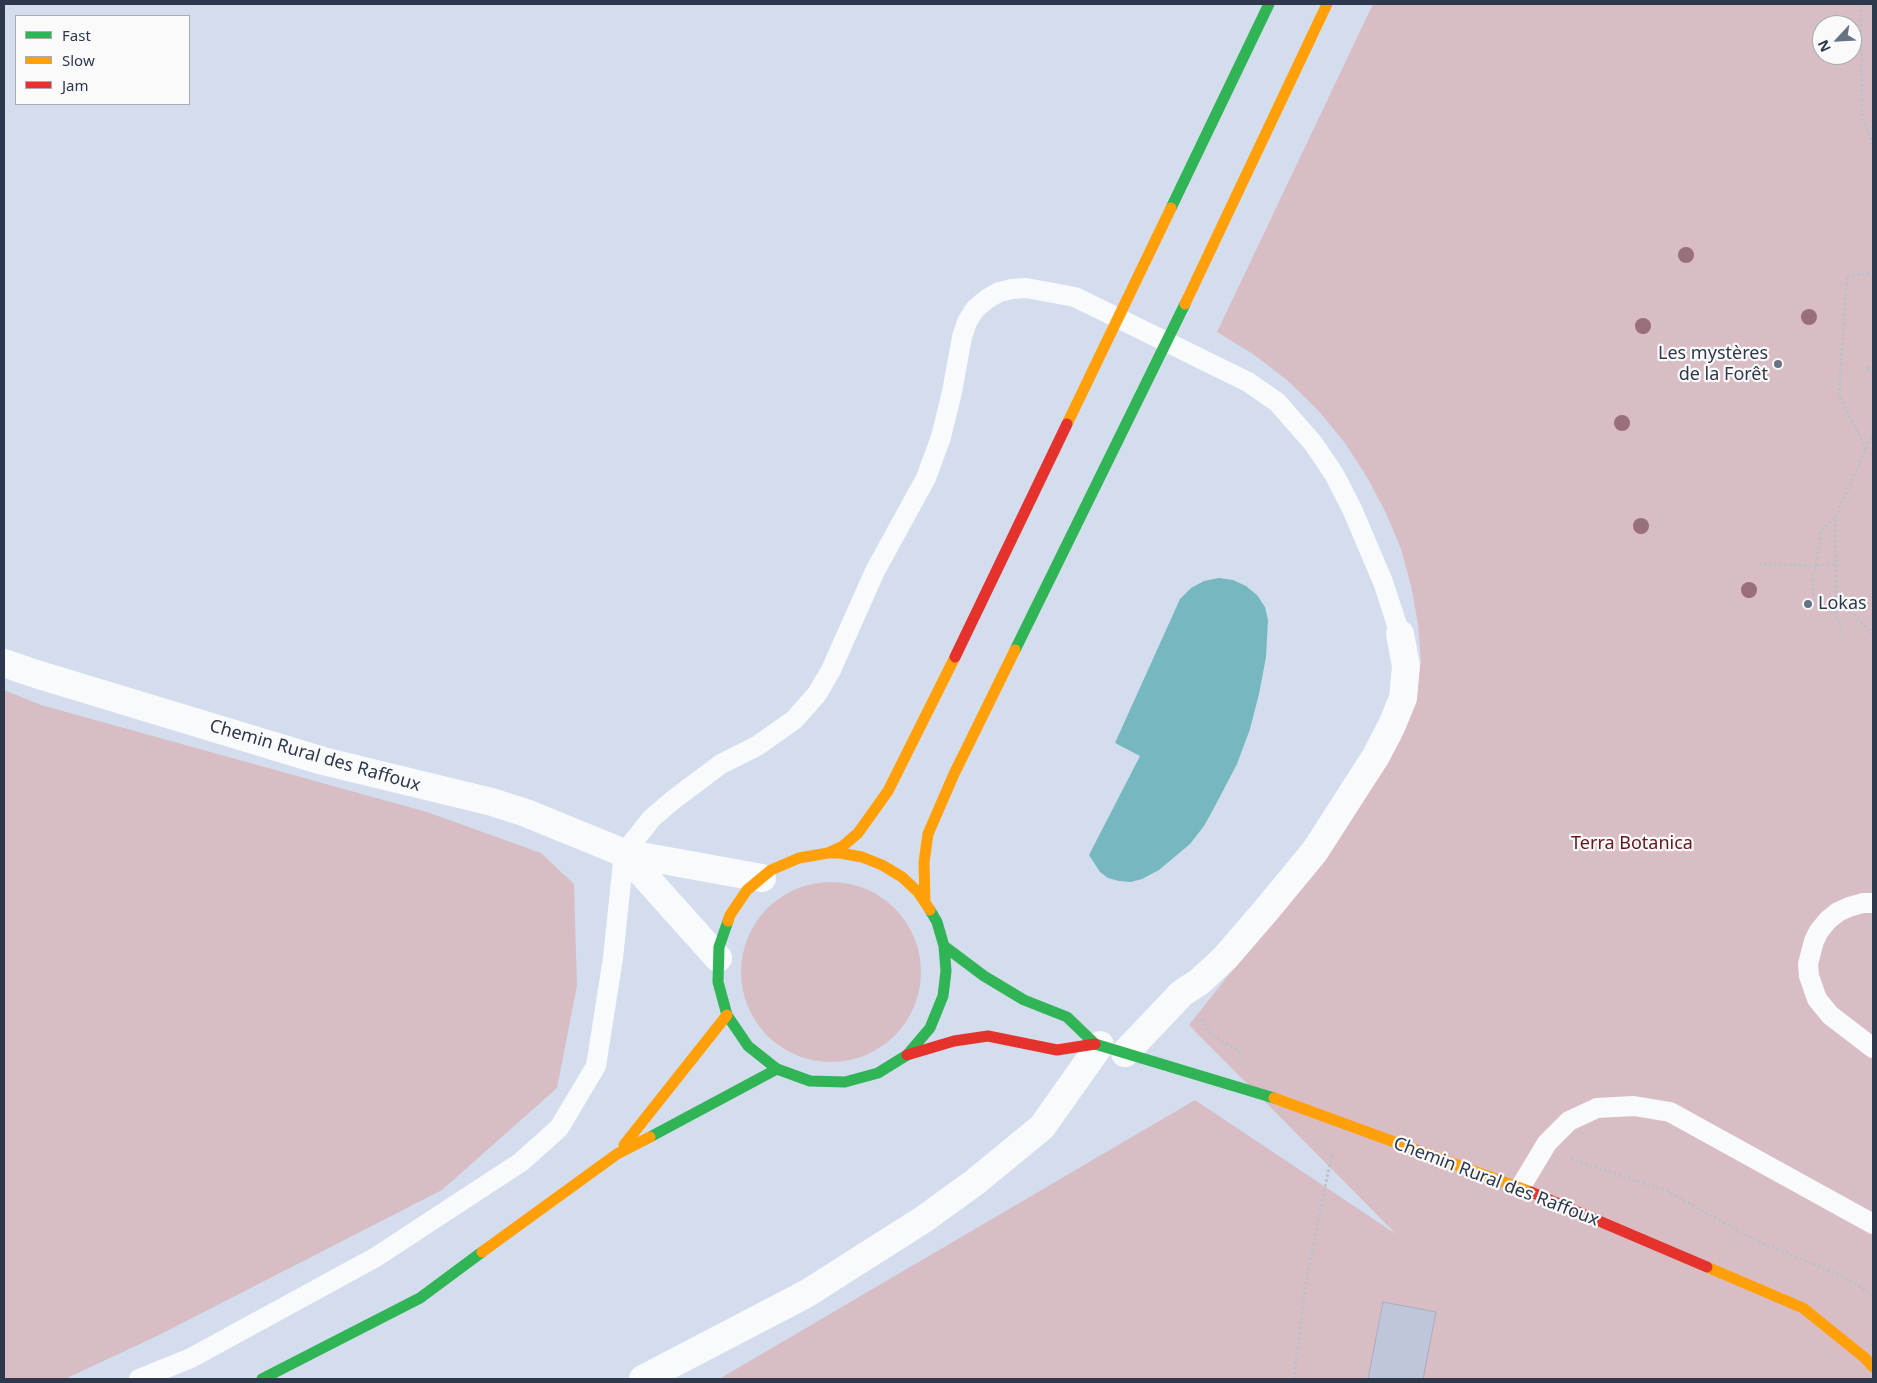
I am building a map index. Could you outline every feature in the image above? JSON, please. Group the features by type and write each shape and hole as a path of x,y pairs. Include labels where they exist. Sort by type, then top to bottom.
{"main road":[{"path":"828,853 862,857 882,865 906,880 924,901 937,922 944,946 946,971 943,996 930,1028 907,1055 878,1074 845,1082 810,1081 777,1069 748,1046 727,1015 718,982 719,948 730,915 747,890 771,870 799,858 828,853 843,846 858,833 888,791 924,723 1269,4"},
{"path":"924,901 924,862 928,834 950,783 1170,336 1327,4"},
{"name":"Chemin Rural des Raffoux","path":"944,946 984,976 1024,1000 1067,1016 1107,1047"},
{"path":"617,1154 727,1015"},
{"name":"Chemin Rural des Raffoux","path":"907,1055 954,1041 988,1036 1057,1050 1107,1047 1273,1098 1520,1188 1803,1308 1865,1358 1873,1367"},
{"path":"262,1379 420,1298 617,1154 777,1069"}],"street":[{"path":"643,1379 806,1294 924,1219 975,1182 1042,1128 1107,1047 1199,982 1225,958 1315,851 1376,756 1403,698 1406,666 1400,634"},
{"name":"Chemin Rural des Raffoux","path":"4,663 323,761 492,802 526,813 624,854 762,878"},
{"name":"Chemin Rural des Raffoux","path":"624,854 718,958"}],"lane":[{"path":"139,1379 191,1358 376,1257 521,1162 559,1128 596,1066 613,958 624,854 652,818 672,800 721,764 757,746 794,720 817,694 830,670 875,570 926,478 941,437 952,392 962,337 967,322 975,309 987,299 999,292 1012,288 1026,288 1075,297 1248,382 1277,402 1313,443 1334,474 1352,509 1383,582 1400,634"},
{"path":"1873,903 1863,903 1838,912 1828,920 1814,941 1808,964 1809,976 1816,999 1830,1015 1873,1048"},
{"path":"1520,1188 1547,1143 1569,1121 1597,1108 1634,1106 1670,1112 1873,1224"}],"path":[{"path":"1861,4 1862,115 1873,144"},
{"path":"1866,449 1839,395 1846,276 1873,272"},
{"path":"1868,370 1873,372"},
{"path":"1842,633 1836,612 1835,597 1835,518 1873,433"},
{"path":"1835,518 1821,530 1814,577 1814,606 1836,612"},
{"path":"1758,564 1816,566 1834,564"},
{"path":"1835,597 1873,634"},
{"path":"1201,1017 1211,1034 1245,1055"},
{"path":"1294,1379 1306,1282 1338,1122"},
{"path":"1539,1156 1567,1157 1667,1191 1753,1239 1840,1274 1873,1295"}],"green space":[{"name":"Terra Botanica","path":"1373,4 1873,4 1873,1379 719,1379 1195,1100 1396,1234 1189,1025 1331,846 1401,739 1421,662 1418,624 1411,586 1401,549 1386,513 1368,479 1345,443 1318,410 1287,380 1253,354 1217,332"},
{"path":"4,690 41,705 427,812 541,853 574,884 577,986 557,1088 442,1190 157,1336 65,1379 4,1379"},
{"path":"840,882 849,883 874,892 895,908 911,929 920,954 920,990 911,1015 895,1036 874,1052 866,1055 849,1061 822,1062 813,1061 788,1052 761,1029 751,1015 742,990 741,963 742,954 751,929 774,902 788,892 813,883"}],"water":[{"path":"1219,578 1233,580 1246,586 1257,595 1265,607 1268,620 1266,657 1250,729 1237,764 1204,826 1190,844 1159,870 1142,879 1131,882 1108,878 1100,872 1089,855 1140,756 1115,743 1180,599 1191,588 1204,581"}],"building":[{"path":"1383,1302 1436,1312 1423,1379 1368,1379"}],"traffic: fast":[{"path":"1171,208 1269,4"},
{"path":"1015,650 1185,304"},
{"path":"650,1137 777,1069 810,1081 845,1082 878,1073 907,1055 930,1028 943,996 946,971 944,946 937,922 930,910"},
{"path":"728,921 719,947 718,982 727,1015 748,1046 777,1069"},
{"path":"944,946 984,976 1024,1000 1067,1017 1095,1044 1274,1098"},
{"path":"262,1379 420,1298 482,1252"}],"traffic: slow":[{"path":"1185,304 1327,4"},
{"path":"1067,424 1171,208"},
{"path":"925,901 924,862 928,834 954,774 1015,650"},
{"path":"828,853 843,846 858,833 888,791 955,657"},
{"path":"728,921 747,890 771,870 799,858 828,853 862,857 882,865 902,877 918,892 930,910"},
{"path":"624,1145 727,1015"},
{"path":"1274,1098 1531,1192"},
{"path":"482,1252 617,1154 650,1137"},
{"path":"1707,1267 1803,1308 1865,1358 1873,1367"}],"traffic: jam":[{"path":"955,657 1067,424"},
{"path":"907,1055 954,1041 988,1036 1057,1050 1095,1044"},
{"path":"1531,1192 1707,1267"}],"place":[{"name":"Les mystères de la Forêt","path":"1778,364"},
{"name":"Lokas","path":"1808,604"}]}
